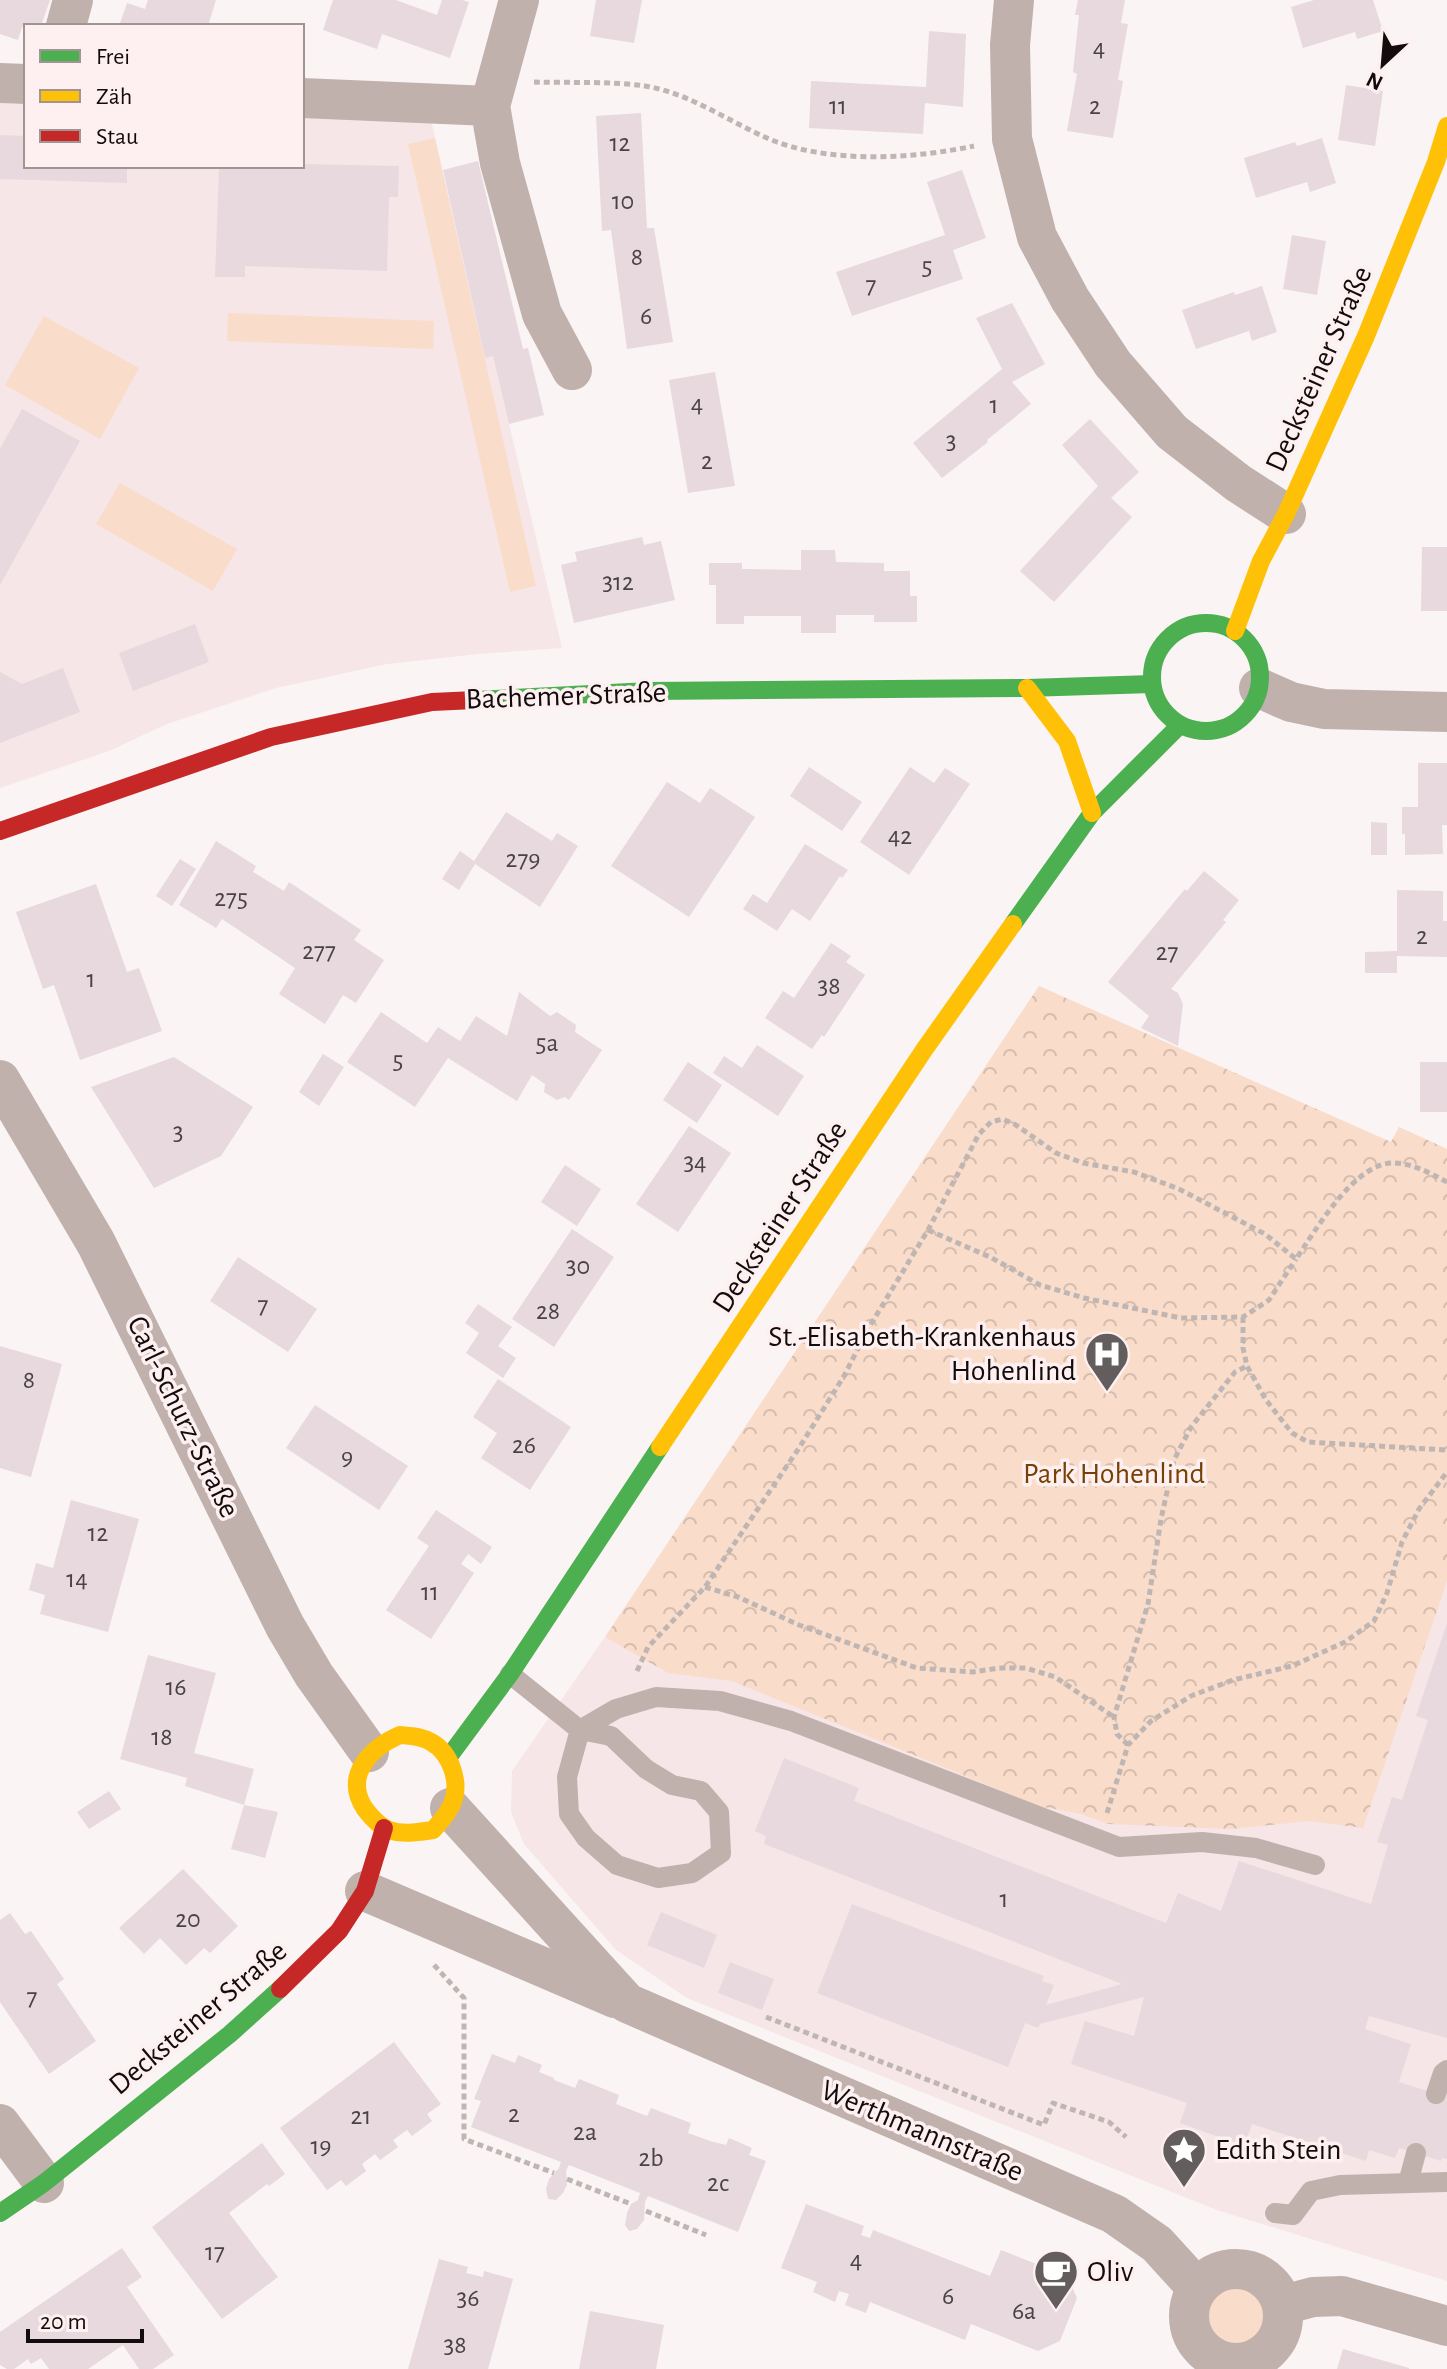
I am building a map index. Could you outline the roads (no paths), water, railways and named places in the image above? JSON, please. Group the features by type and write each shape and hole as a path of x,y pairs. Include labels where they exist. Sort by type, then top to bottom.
{"street":[{"path":"67,24 73,0"},
{"path":"519,0 494,91 500,163 542,314 572,370"},
{"path":"1014,0 1010,45 1012,139 1037,237 1070,299 1113,364 1172,432 1238,483 1286,514"},
{"path":"0,83 24,84"},
{"path":"304,98 494,91"},
{"name":"Decksteiner Straße","path":"1235,631 1261,561 1286,514 1366,336 1436,162 1447,126"},
{"path":"1215,623 1235,631 1253,650 1260,669 1259,688 1251,706 1240,719 1225,728 1207,731 1180,725 1160,707 1152,684 1154,661 1159,650 1173,633 1197,624 1215,623"},
{"name":"Bachemer Straße","path":"0,831 271,737 432,702 649,691 1152,684"},
{"path":"1027,688 1067,741 1092,813"},
{"path":"1259,688 1291,702 1324,709 1447,712"},
{"name":"Decksteiner Straße","path":"448,1758 510,1674 924,1050 1092,813 1180,725"},
{"name":"Carl-Schurz-Straße","path":"0,1080 96,1243 285,1626 314,1675 369,1752"},
{"path":"400,1735 421,1737 436,1744 448,1758 455,1773 454,1796 450,1808 433,1830 406,1833 384,1828 366,1812 357,1784 361,1767 369,1752 384,1740 400,1735"},
{"name":"Werthmannstraße","path":"450,1808 627,2003"},
{"name":"Decksteiner Straße","path":"0,2213 44,2183 230,2034 339,1931 365,1891 384,1828"},
{"name":"Werthmannstraße","path":"365,1891 1114,2214 1157,2244 1197,2288"},
{"path":"0,2124 44,2183"},
{"path":"1238,2268 1254,2271 1267,2279 1283,2305 1284,2326 1276,2342 1263,2356 1226,2366 1200,2347 1192,2334 1188,2318 1197,2288 1208,2277 1222,2270 1238,2268"},
{"path":"1283,2305 1313,2297 1342,2296 1447,2326"}],"lane":[{"path":"510,1674 580,1730 611,1736 646,1769 672,1785 701,1791 719,1812 721,1853 692,1873 658,1878 617,1865 586,1838 569,1814 567,1777 580,1730 616,1709 656,1697 720,1701 791,1721 1119,1847 1202,1842 1256,1848 1315,1865"},
{"path":"1436,2094 1447,2070"},
{"path":"1408,2183 1416,2153"},
{"path":"1275,2213 1293,2215 1311,2191 1340,2185 1447,2182"}],"place":[{"name":"St.-Elisabeth-Krankenhaus Hohenlind","path":"1107,1393"},
{"name":"Edith Stein","path":"1184,2189"},
{"name":"Oliv","path":"1056,2311"}],"park label":[{"name":"Park Hohenlind","path":"1114,1474"}]}
